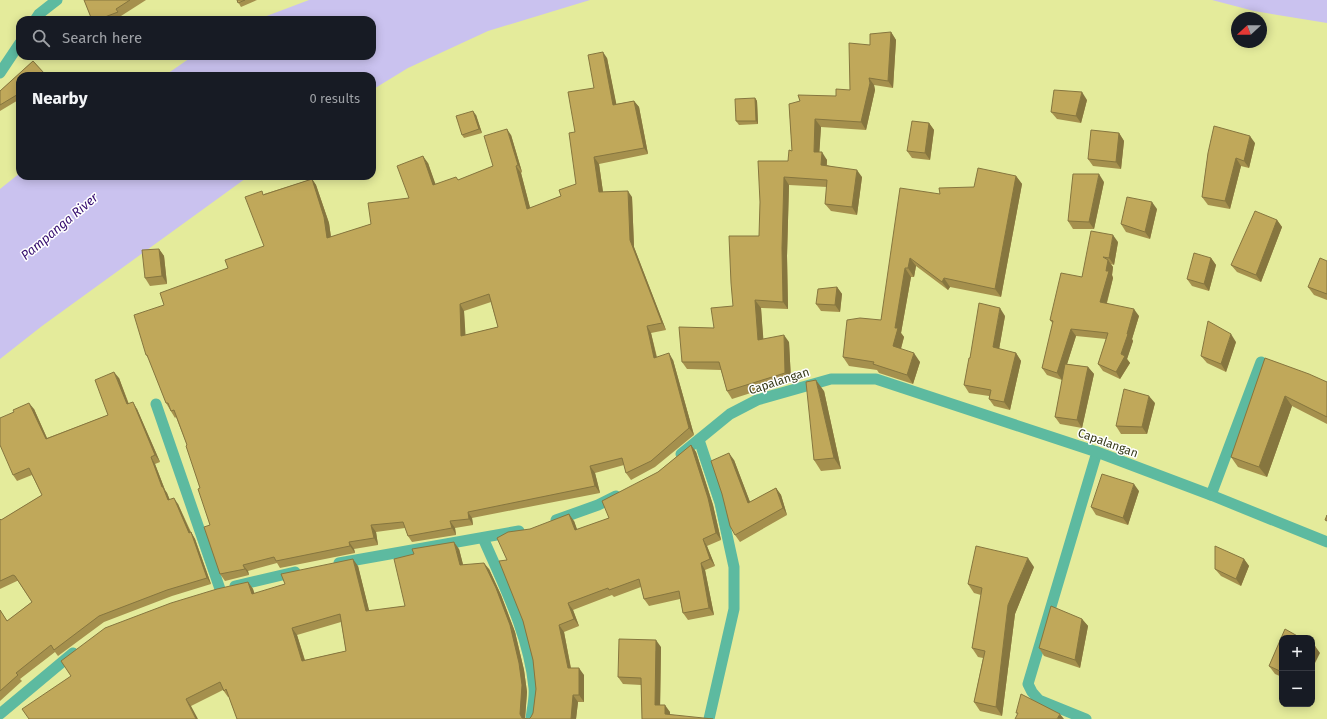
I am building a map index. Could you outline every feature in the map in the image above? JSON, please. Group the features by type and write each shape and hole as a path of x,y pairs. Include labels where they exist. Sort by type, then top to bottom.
{"street":[{"path":"38,16 57,0"},
{"path":"0,73 16,49"},
{"path":"1211,495 1261,362"},
{"name":"Capalangan","path":"670,463 730,414 757,400 831,379 876,378 1097,452 1211,495 1327,542"},
{"path":"156,404 216,591 308,569"},
{"path":"699,440 720,504 734,567 734,609 709,719"},
{"path":"1086,719 1039,700 1032,692 1028,684 1097,452"},
{"path":"547,524 598,505 624,491"},
{"path":"330,565 532,529"},
{"path":"483,538 511,600 529,657 534,690 531,719"},
{"path":"0,714 83,646"}],"water":[{"path":"309,0 590,0 488,31 408,68 376,88 376,72 170,72 187,60 376,60 376,16 267,16"},
{"path":"1212,0 1327,0 1327,23 1267,12 1254,11"},
{"name":"Pampanga River","path":"16,176 16,180 243,180 42,326 0,359 0,189"}],"building":[{"path":"84,0 130,0 116,9 118,12 108,16 90,16"},
{"path":"237,0 245,0 238,3"},
{"path":"891,32 888,81 869,78 870,83 861,122 815,119 814,152 822,152 821,165 857,170 852,207 825,204 827,180 784,177 782,248 783,302 755,300 758,340 784,335 785,373 727,391 719,362 682,362 679,327 714,328 711,308 733,306 729,236 759,236 760,202 758,161 788,161 789,150 792,151 789,104 800,101 798,95 836,96 836,89 850,90 849,43 870,45 870,34"},
{"path":"603,52 613,105 634,101 644,148 594,157 599,192 628,191 630,240 662,323 647,326 654,358 669,353 689,428 651,461 626,473 622,458 590,466 595,486 468,512 469,519 450,521 452,528 408,536 403,522 371,525 374,538 349,542 350,546 276,561 274,557 243,565 245,569 220,574 204,527 210,525 198,489 200,488 186,446 187,445 174,410 171,411 168,403 166,403 146,355 134,315 164,305 160,293 228,268 225,260 264,246 245,197 262,191 263,195 312,180 324,217 327,238 371,224 368,203 409,198 397,166 423,156 433,185 456,177 458,180 493,166 484,136 507,129 518,165 516,166 527,209 561,196 559,190 576,184 569,133 575,132 568,92 594,88 588,55","holes":["489,294 498,327 461,336 460,304"]},
{"path":"33,61 43,72 21,72"},
{"path":"16,76 16,95 0,105 0,91"},
{"path":"1054,90 1082,92 1076,116 1051,112"},
{"path":"755,98 756,121 736,121 735,99"},
{"path":"473,111 479,129 462,135 456,116"},
{"path":"912,121 929,123 925,153 907,151"},
{"path":"1214,126 1250,136 1244,161 1236,158 1225,201 1202,197 1208,153"},
{"path":"1091,130 1119,133 1116,162 1088,159"},
{"path":"978,168 1016,176 995,289 944,278 942,282 910,258 908,268 905,268 895,328 898,328 893,346 914,353 907,375 873,364 874,362 843,357 847,320 860,318 881,320 900,188 940,194 939,188 974,187"},
{"path":"1073,174 1099,174 1089,222 1068,221"},
{"path":"1127,197 1152,202 1145,232 1121,224"},
{"path":"1255,211 1277,220 1256,275 1231,265"},
{"path":"1091,231 1113,235 1109,258 1103,257 1108,260 1106,271 1109,271 1100,302 1134,309 1121,354 1125,356 1116,372 1098,364 1108,333 1071,329 1057,373 1042,368 1053,321 1050,320 1061,273 1082,277"},
{"path":"159,249 162,276 145,278 142,250"},
{"path":"1194,253 1211,258 1204,284 1187,279"},
{"path":"1320,258 1327,261 1327,294 1308,287"},
{"path":"837,287 835,305 816,304 818,289"},
{"path":"979,303 1000,308 993,347 1016,353 1004,402 989,399 991,390 964,385"},
{"path":"1208,321 1231,334 1221,364 1201,356"},
{"path":"1265,358 1327,382 1327,417 1285,396 1259,467 1231,457"},
{"path":"1065,364 1088,367 1077,420 1055,417"},
{"path":"114,372 127,404 133,402 155,455 151,457 162,487 168,500 174,498 189,533 191,532 207,578 167,590 99,616 54,650 51,645 16,673 18,675 0,691 0,610 7,621 32,602 15,576 13,575 0,581 0,519 1,520 42,495 29,468 13,475 0,445 0,418 29,403 46,439 108,415 95,380"},
{"path":"816,380 834,458 814,460 806,382"},
{"path":"1124,389 1149,396 1142,427 1116,426"},
{"path":"691,445 708,498 716,533 703,539 710,559 701,563 709,608 683,613 679,591 644,599 639,579 609,590 608,588 568,603 574,619 559,625 568,668 579,668 579,695 573,695 571,719 529,719 533,713 536,689 533,660 523,621 499,561 507,560 497,538 508,532 530,529 569,514 575,530 609,518 602,501 658,472"},
{"path":"729,453 748,503 776,488 783,508 735,535 730,526 722,494 711,461"},
{"path":"1102,474 1134,484 1123,518 1091,507"},
{"path":"454,542 460,565 484,563 496,588 510,625 519,663 522,685 520,714 522,718 529,719 237,719 226,689 224,691 220,682 186,699 196,719 29,719 22,709 71,676 61,661 105,628 171,603 217,589 248,582 252,594 285,584 281,574 353,559 366,611 405,606 394,559 414,554 412,549","holes":["340,614 346,651 302,661 292,628"]},
{"path":"976,546 1028,558 1008,605 996,707 974,702 985,651 972,648 982,588 968,584"},
{"path":"1215,546 1244,559 1236,579 1215,569"},
{"path":"1051,606 1082,619 1075,660 1039,648"},
{"path":"1285,629 1296,635 1282,635"},
{"path":"619,639 656,640 655,705 665,705 665,714 713,719 642,719 641,678 618,677"},
{"path":"1279,643 1279,671 1269,666"},
{"path":"1021,694 1060,714 1057,719 1015,719 1018,713 1016,713"}]}
